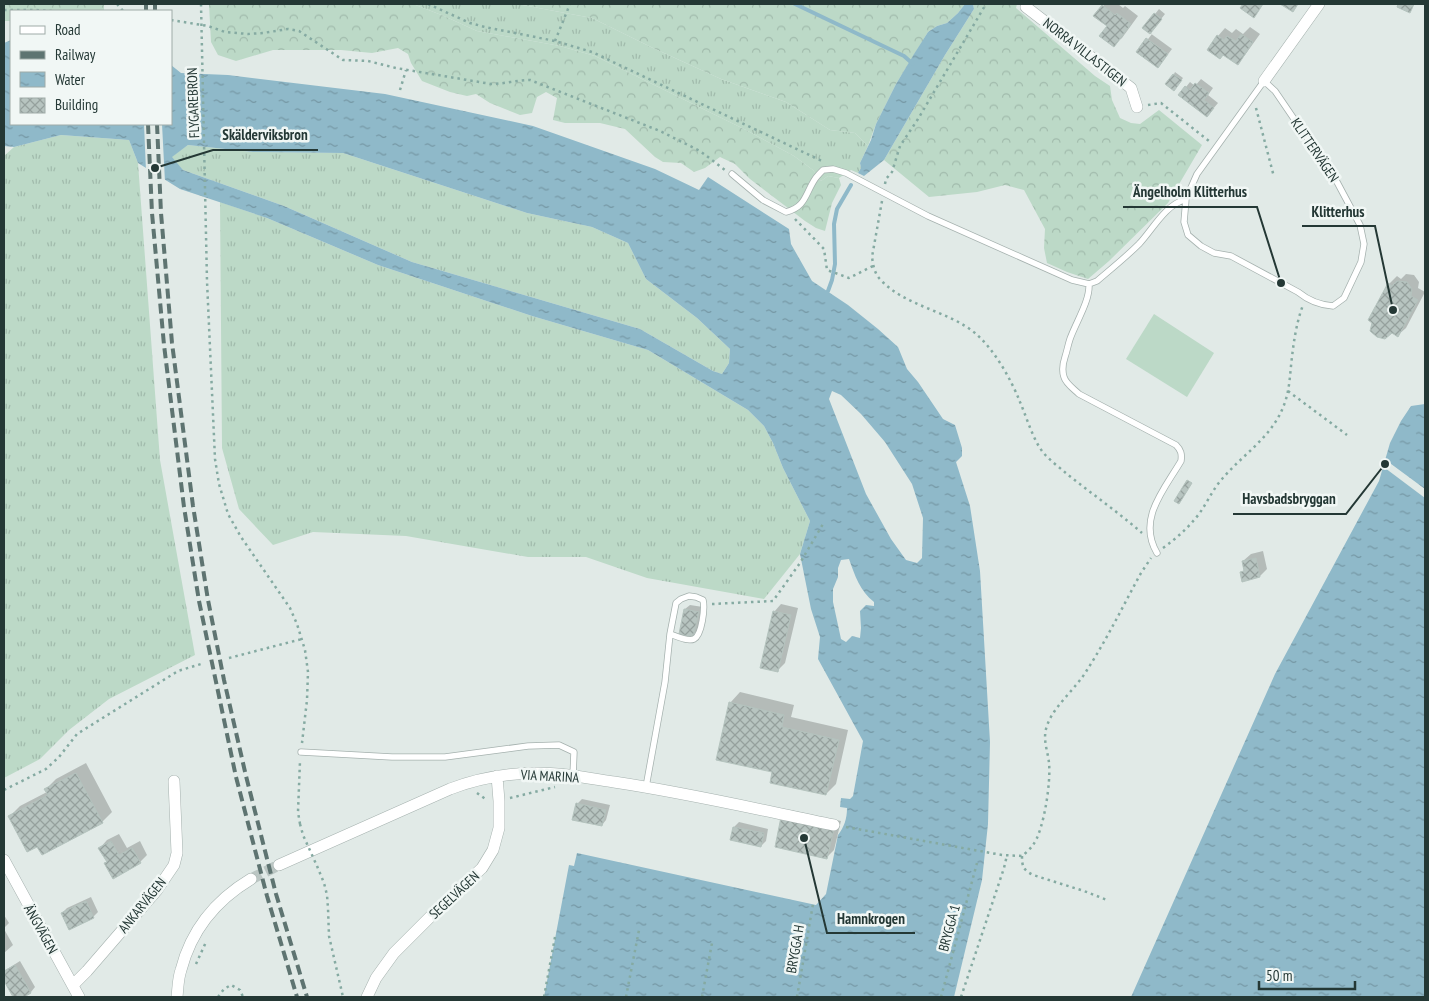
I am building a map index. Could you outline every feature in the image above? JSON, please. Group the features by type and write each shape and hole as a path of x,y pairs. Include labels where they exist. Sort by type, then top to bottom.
{"street":[{"name":"NORRA VILLASTIGEN","path":"1027,4 1026,7 1130,88 1137,107"},
{"path":"1264,81 1318,4"},
{"name":"VIA MARINA","path":"279,865 473,780 532,772 646,787 834,824"},
{"name":"SEGELVÄGEN","path":"368,997 376,978 394,953 482,868 492,850 499,828 500,801 497,776"},
{"name":"ANKARVÄGEN","path":"73,986 157,890 174,865 177,853 174,780"},
{"name":"ÄNGVÄGEN","path":"4,860 79,997"},
{"path":"177,997 180,970 195,932 216,906 235,888 251,879"}],"lane":[{"path":"1264,81 1197,174 1186,199 1184,222 1188,235 1201,246 1214,253 1231,256 1298,292 1306,299"},
{"name":"KLITTERVÄGEN","path":"1264,81 1275,91 1337,182 1360,225 1364,244 1361,262 1344,298 1333,306 1321,305 1306,299"},
{"path":"732,174 763,200 786,212 797,208 804,202 814,180 823,170 830,169 846,173 928,216 1072,280 1089,284 1097,281 1139,244 1160,218 1180,201 1186,199"},
{"path":"1089,284 1086,299 1070,339 1063,365 1063,376 1067,383 1079,394 1176,445 1180,450 1181,461 1152,512 1150,535 1152,544 1158,553"},
{"path":"646,787 665,682 670,634 676,603 690,596 703,600 704,611 700,632 694,639 688,640 670,634"},
{"path":"301,752 392,757 445,757 528,746 559,745 574,752 573,776"}],"path":[{"name":"FLYGAREBRON","path":"201,4 206,281 215,459 219,484 228,514 241,537 290,608 302,639 308,672 298,812 303,835 324,883 327,895 329,936 343,997"},
{"path":"428,4 470,23 555,41 592,52 820,160 828,164 830,169"},
{"path":"555,41 570,4"},
{"path":"986,4 900,146 892,172 886,179 883,192 872,257 873,266 878,277 893,291 961,324 975,333 1001,364 1019,400 1032,433 1042,450 1064,471 1117,511 1144,535 1150,535"},
{"path":"10,10 35,10"},
{"path":"172,20 208,26 224,32 248,34 288,29 299,31 342,60 368,61 406,70 491,84 530,80 660,131 700,151 732,174"},
{"path":"400,90 406,70"},
{"path":"1253,96 1274,177"},
{"path":"1137,107 1161,103 1216,146"},
{"path":"791,211 794,218 824,249 827,270 849,278 873,266"},
{"path":"1107,900 1033,875 1026,872 1022,866 1022,856 1032,846 1037,837 1043,818 1049,776 1045,734 1049,719 1087,671 1149,560 1182,534 1200,513 1222,479 1264,438 1281,412 1288,391 1299,316 1306,299"},
{"path":"1288,391 1347,435"},
{"path":"704,604 773,601 800,563 823,524"},
{"path":"229,658 302,639"},
{"path":"4,790 46,769 59,757 77,734 178,671 201,664"},
{"path":"500,801 556,786"},
{"path":"834,824 1007,855 1022,856"},
{"path":"961,997 1007,855"},
{"name":"BRYGGA 1","path":"941,997 977,864"},
{"name":"BRYGGA H","path":"797,997 813,904"},
{"path":"626,997 640,930"},
{"path":"544,997 556,937"},
{"path":"193,971 208,938"},
{"path":"702,997 712,943"},
{"path":"218,997 224,988 231,985 240,990 243,997"}],"green space":[{"path":"4,4 104,4 104,10 10,10 10,21 4,21"},
{"path":"209,4 413,4 477,31 560,46 595,56 746,130 794,156 813,170 821,181 828,176 839,178 841,185 832,203 825,231 805,221 750,179 735,164 720,157 705,168 694,172 681,163 663,162 625,129 600,123 565,123 553,120 557,98 546,92 537,97 532,113 520,115 490,103 476,94 467,96 450,92 422,81 408,54 398,48 372,53 341,50 273,50 236,61 218,55 211,42"},
{"path":"413,4 517,4 592,18 721,79 786,102 830,130 855,133 868,146 860,163 861,168 858,173 851,170 839,178 828,176 821,181 813,170 794,156 746,130 595,56 560,46 477,31"},
{"path":"517,4 965,4 947,23 937,26 928,32 896,84 876,124 868,146 855,133 830,130 786,102 721,79 592,18"},
{"path":"973,4 1017,4 1016,8 1095,76 1110,86 1112,100 1120,118 1131,123 1140,124 1159,110 1202,145 1168,203 1088,279 1047,263 1044,248 1045,229 1024,190 1005,185 977,192 929,197 884,160 974,9"},
{"path":"61,135 129,140 138,163 160,460 195,655 109,699 69,730 40,759 4,778 4,156 14,147"},
{"path":"188,145 253,152 343,153 527,213 592,227 628,243 646,279 697,318 730,349 729,363 722,374 713,371 640,329 412,262 284,206 183,170 171,157"},
{"path":"220,202 267,218 378,265 532,316 648,350 748,410 764,426 810,521 800,554 764,599 647,578 586,557 528,557 406,536 313,532 273,545 239,509 222,448"},
{"path":"1154,314 1214,353 1187,397 1126,359"}],"water":[{"path":"965,4 973,4 974,9 884,160 864,176 858,173 861,168 860,163 876,124 896,84 914,54 928,32 937,26 947,23"},
{"path":"10,40 10,125 172,125 172,66 181,73 228,75 385,94 533,126 655,169 699,190 708,177 789,229 791,244 812,281 848,305 898,347 907,369 943,419 955,425 962,448 962,456 956,462 970,506 980,571 990,742 988,824 982,880 954,997 544,997 569,865 574,866 577,853 816,905 826,894 838,835 846,816 847,808 840,807 841,798 850,799 853,796 863,741 818,659 820,637 811,609 800,554 810,521 764,426 748,410 648,350 532,316 378,265 267,218 180,189 138,163 129,140 61,135 14,147 4,146 4,43","holes":["188,145 253,152 343,153 527,213 592,227 628,243 646,279 697,318 730,349 729,363 722,374 713,371 640,329 412,262 284,206 183,170 172,157","832,391 841,395 861,414 885,442 912,484 923,518 922,558 917,563 906,560 891,539 866,494 829,399","849,559 856,577 869,598 874,602 874,606 866,605 860,611 860,638 852,636 846,642 841,639 833,602 833,589 838,577 838,568 841,560"]},
{"path":"1425,404 1425,997 1131,997 1275,674 1379,481 1390,443 1401,421 1411,406"}],"pier":[{"path":"144,125 162,125 165,182 146,171"},
{"path":"1383,458 1425,489 1425,498 1381,465"}],"building":[{"path":"1243,4 1263,4 1254,18 1240,8"},
{"path":"1280,4 1298,4 1293,12"},
{"path":"1398,4 1414,4 1410,13 1397,7"},
{"path":"1102,5 1115,15 1117,13 1131,24 1114,47 1099,36 1107,26 1093,16"},
{"path":"1154,13 1162,19 1150,34 1142,28"},
{"path":"1241,34 1253,42 1238,65 1223,55 1220,59 1207,50 1217,35 1224,40 1227,36 1236,41"},
{"path":"1146,38 1168,54 1158,68 1136,52"},
{"path":"1173,74 1182,80 1174,91 1165,84"},
{"path":"1195,83 1209,93 1204,100 1214,108 1207,117 1178,95 1185,86 1190,90"},
{"path":"1397,281 1407,282 1412,289 1411,296 1418,300 1398,337 1392,333 1385,339 1377,337 1370,331 1372,323 1368,320 1388,283 1392,286"},
{"path":"1187,480 1192,483 1179,504 1174,501"},
{"path":"1256,558 1260,577 1242,582 1240,572 1244,571 1242,561"},
{"path":"684,609 699,612 693,637 679,634"},
{"path":"773,611 791,615 778,672 760,668"},
{"path":"729,702 784,715 782,727 839,740 826,795 770,783 772,772 716,760"},
{"path":"76,773 103,823 42,855 37,847 27,852 8,816 48,795 44,789"},
{"path":"576,803 606,810 602,826 572,820"},
{"path":"781,817 834,829 827,859 775,847"},
{"path":"733,827 764,833 761,847 730,840"},
{"path":"111,841 119,855 132,848 141,863 113,879 104,863 107,862 98,848"},
{"path":"86,901 94,918 69,930 61,913"},
{"path":"15,965 31,993 24,997 13,997 4,981 4,971"}],"waterway":[{"path":"795,4 904,56 913,64"},
{"path":"828,291 835,264 834,224 837,209 851,185"}],"tunnel":[{"path":"251,879 279,865"}],"railway":[{"path":"146,4 146,10"},
{"path":"155,4 155,10"},
{"path":"148,125 152,213 164,345 184,507 199,601 236,777 267,896 297,997"},
{"path":"157,125 161,213 172,343 193,506 208,600 246,776 276,894 307,997"}],"place":[{"name":"Skälderviksbron","path":"155,168"},
{"name":"Ängelholm Klitterhus","path":"1281,283"},
{"name":"Klitterhus","path":"1393,310"},
{"name":"Havsbadsbryggan","path":"1385,464"},
{"name":"Hamnkrogen","path":"804,838"}]}
